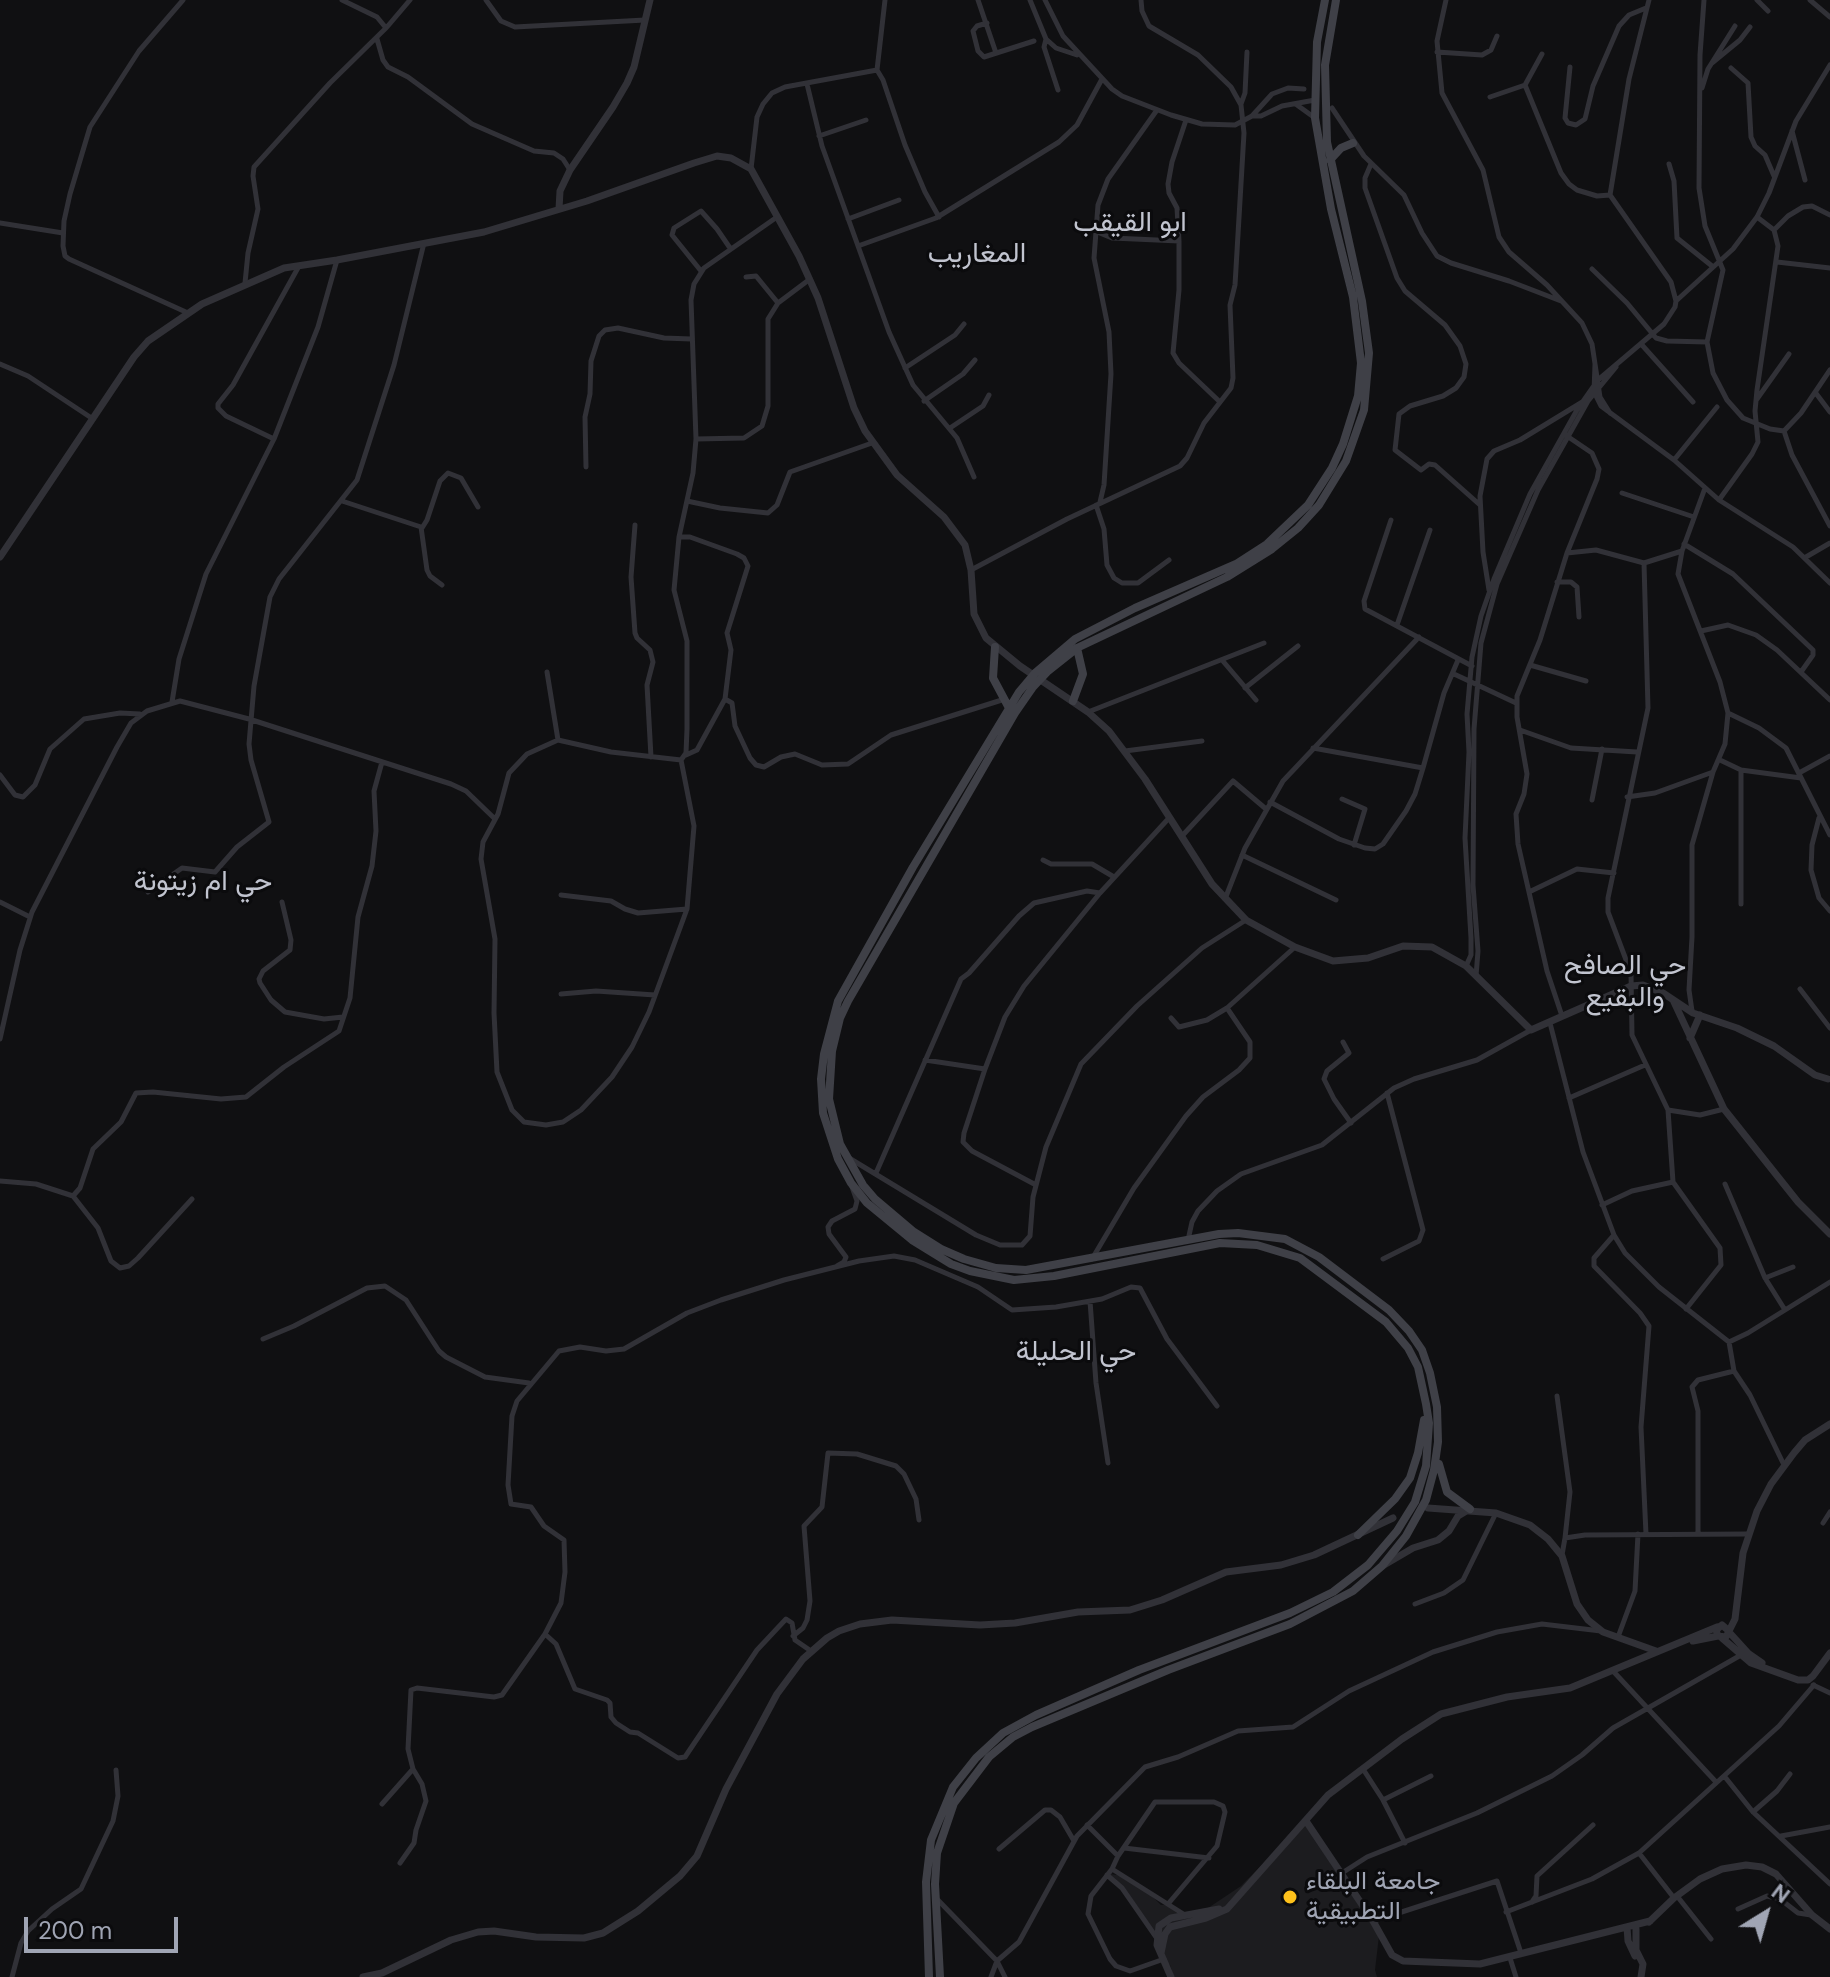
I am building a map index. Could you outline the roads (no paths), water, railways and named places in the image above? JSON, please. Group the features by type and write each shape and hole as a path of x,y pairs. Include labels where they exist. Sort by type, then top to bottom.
{"main road":[{"path":"929,1977 926,1882 931,1840 946,1801 963,1773 991,1743 1021,1722 1164,1661 1315,1602 1342,1586 1368,1565 1397,1531 1419,1490 1428,1451 1426,1404 1418,1367 1408,1348 1386,1322 1300,1258 1278,1249 1242,1243 1208,1244 1054,1276 1014,1280 983,1275 951,1264 912,1240 867,1203 838,1159 823,1113 821,1079 834,1012 1007,704 1035,673 1075,639 1256,552 1302,511 1332,468 1348,434 1356,405 1361,363 1353,297 1331,209 1315,118 1317,42 1325,0"},
{"path":"1336,0 1325,65 1327,142 1362,301 1369,353 1364,410 1346,461 1328,493 1307,519 1263,556 1227,577 1077,648 1033,687 870,961 840,1018 830,1071 829,1099 835,1131 863,1185 914,1232 964,1259 996,1268 1026,1270 1238,1233 1274,1236 1298,1245 1389,1310 1417,1341 1434,1389 1442,1483 1454,1506 1470,1509"},
{"path":"1327,142 1341,148"},
{"path":"1330,160 1341,148 1353,143"},
{"path":"995,647 992,671 1007,704"},
{"path":"1073,701 1082,680 1077,648"},
{"path":"1062,659 1080,664"},
{"path":"1000,690 1022,688"},
{"path":"1337,1283 1345,1276"},
{"path":"1358,1535 1395,1499 1412,1474 1426,1404"},
{"path":"940,1977 937,1853 947,1818 964,1786 989,1757 1013,1737 1032,1727 1319,1611 1353,1591 1382,1566 1406,1536 1426,1500 1438,1442"},
{"path":"1164,1661 1168,1670"}],"street":[{"path":"183,0 139,51 90,127 70,194 63,252 69,259 188,313"},
{"path":"342,0 377,17 386,28"},
{"path":"245,283 258,209 254,167 410,0"},
{"path":"486,0 501,21 515,27 646,20"},
{"path":"559,209 560,191 570,170 620,97 634,67 650,0"},
{"path":"885,0 877,70 905,145 939,217"},
{"path":"978,0 996,53"},
{"path":"1030,0 1046,39 1056,48 1081,57"},
{"path":"1045,0 1063,36 1102,79 1122,96 1186,120 1219,125 1243,122 1279,90 1304,89"},
{"path":"971,570 1098,504 1180,466 1228,392 1233,378 1230,305 1235,285 1243,122 1241,105 1231,87 1198,55 1149,26 1141,0"},
{"path":"1446,0 1437,52 1442,93 1483,170 1499,237 1509,252 1562,301 1586,330 1596,360 1598,403 1674,460 1719,500 1806,557 1830,583"},
{"path":"1649,0 1629,79 1610,195 1666,274 1676,301"},
{"path":"1704,0 1700,199 1705,226 1722,275 1707,342 1710,366 1723,393 1739,415 1756,424 1784,431"},
{"path":"1757,0 1768,11"},
{"path":"1810,0 1830,17"},
{"path":"1570,67 1565,117 1567,122 1576,125 1585,119 1593,86 1619,26 1626,16 1647,7"},
{"path":"987,23 974,28 974,38 982,56 1034,41"},
{"path":"1701,95 1711,64 1735,26"},
{"path":"1711,64 1738,42 1750,27"},
{"path":"1437,52 1482,55 1491,50 1497,36"},
{"path":"377,38 388,67 408,77 476,126 534,151 554,153 563,159 570,170"},
{"path":"1046,39 1044,47 1058,90"},
{"path":"1241,105 1245,93 1247,52"},
{"path":"1490,97 1525,85 1542,54"},
{"path":"1466,966 1471,945 1465,838 1470,680 1489,591 1530,494 1585,401 1619,363 1670,317 1676,301 1738,244 1757,217 1792,130 1830,65"},
{"path":"1731,68 1748,83 1751,137 1765,155 1775,177"},
{"path":"751,169 756,125 763,104 779,89 877,70"},
{"path":"858,246 939,217 1068,136 1102,79"},
{"path":"807,84 819,136 905,368 924,401 950,428 963,449 974,477"},
{"path":"1525,85 1566,181 1589,194 1610,195"},
{"path":"1252,116 1315,100"},
{"path":"1296,105 1315,118"},
{"path":"1332,108 1353,143 1404,195 1431,248 1442,259 1562,301"},
{"path":"1157,110 1108,179 1098,205 1094,258 1109,332 1111,374 1104,485 1098,504 1107,565 1114,578 1122,583 1138,583 1169,560"},
{"path":"819,136 866,120"},
{"path":"1186,120 1168,184 1178,212 1179,241 1179,290 1173,353 1179,363 1220,402"},
{"path":"1792,130 1805,180"},
{"path":"0,557 141,347 188,313 268,273 501,228 717,156 735,159 751,169 810,279 854,408 872,443 897,475 944,517 965,545 971,570 974,614 982,633 995,647 1088,712 1109,731 1224,900 1246,920 1295,947 1333,961 1368,958 1403,946 1422,946 1444,952 1466,966 1531,1030"},
{"path":"1371,164 1365,178 1365,188 1397,278 1405,291 1445,325 1460,346 1466,364 1464,377 1456,388 1443,396 1410,406 1399,414 1395,450 1421,470 1429,464 1435,465 1480,505"},
{"path":"1669,164 1674,181 1676,235 1712,266"},
{"path":"848,219 899,200"},
{"path":"1774,230 1803,207 1812,206 1830,215"},
{"path":"701,271 672,235 674,228 701,211 730,248"},
{"path":"679,537 693,537 737,554 748,563 727,633 731,650 725,699 695,752 684,757 651,757 558,740 527,754 507,778 495,819 481,849 481,869 495,939 497,1072 516,1117 532,1125 554,1125 567,1120 581,1110 621,1066 643,1027 687,909 694,822 684,757 687,641 674,590 679,537 696,439 691,300 701,271 777,217"},
{"path":"1719,500 1757,445 1756,400 1778,240 1774,230 1757,217"},
{"path":"0,223 63,233"},
{"path":"1095,231 1112,238 1179,241"},
{"path":"148,892 182,868 215,872 237,847 269,822 250,753 249,719 272,591 357,480 394,365 424,243"},
{"path":"172,702 179,659 206,574 274,439 318,327 337,260"},
{"path":"1777,262 1830,268"},
{"path":"274,439 226,416 218,404 246,362 300,265"},
{"path":"1592,269 1627,303 1652,336 1667,341 1707,342"},
{"path":"746,277 756,276 778,303"},
{"path":"696,439 744,438 762,426 768,406 766,325 778,303 810,279"},
{"path":"905,368 955,335 964,324"},
{"path":"586,467 585,417 594,347 601,332 618,328 664,338 691,339"},
{"path":"1642,345 1693,402"},
{"path":"1756,400 1789,354"},
{"path":"924,401 963,374 975,360"},
{"path":"0,364 28,376 93,419"},
{"path":"1784,431 1830,370"},
{"path":"1815,392 1830,412"},
{"path":"950,428 983,406 989,395"},
{"path":"1489,591 1480,505 1482,478 1491,454 1585,401"},
{"path":"1674,460 1717,407"},
{"path":"1784,431 1794,461 1830,526"},
{"path":"1562,1017 1547,971 1515,820 1527,780 1516,703 1599,469 1592,453 1565,435"},
{"path":"1482,624 1503,568 1565,435"},
{"path":"687,501 768,513 777,505 790,472 872,443"},
{"path":"442,585 427,570 422,528 429,517 440,481 448,473 461,478 478,507"},
{"path":"1690,1038 1696,1014 1689,990 1692,845 1713,772 1725,744 1728,713 1678,574 1683,548 1705,488"},
{"path":"1622,493 1694,517"},
{"path":"342,501 422,528"},
{"path":"1391,520 1364,606 1369,612 1475,667"},
{"path":"635,525 631,577 635,633 651,651 653,662 647,685 651,757"},
{"path":"1397,625 1430,530"},
{"path":"1806,557 1830,543"},
{"path":"1567,553 1596,550 1644,563 1683,548 1733,574 1813,650 1812,659 1801,672"},
{"path":"1644,563 1650,690 1627,797 1608,912 1631,973 1632,1035 1668,1110 1673,1182 1720,1248 1722,1257 1721,1265 1686,1309"},
{"path":"1557,582 1571,582 1577,587 1579,617"},
{"path":"1701,631 1723,625 1746,630 1771,645 1830,700"},
{"path":"1224,900 1242,855 1283,781 1419,637"},
{"path":"1088,712 1264,643"},
{"path":"1245,688 1298,646"},
{"path":"1222,660 1256,700"},
{"path":"1270,802 1329,835 1354,845 1371,849 1383,844 1415,794 1444,693 1458,660"},
{"path":"1530,665 1586,681"},
{"path":"1475,667 1473,840 1478,951 1476,976"},
{"path":"547,672 558,740"},
{"path":"1454,674 1516,703"},
{"path":"725,699 732,703 735,726 750,758 756,765 767,767 781,757 795,754 822,765 848,764 891,735 1007,704"},
{"path":"0,775 15,795 23,797 35,785 47,753 84,719 120,713 141,714 172,702 186,702 249,719 460,788 495,819"},
{"path":"1728,713 1759,728 1786,748 1830,835"},
{"path":"0,1039 30,917 117,747 127,729 141,714"},
{"path":"1519,729 1566,747 1637,752"},
{"path":"1125,751 1202,741"},
{"path":"1313,748 1423,768"},
{"path":"1592,800 1602,749"},
{"path":"1720,760 1741,770 1800,776 1830,756"},
{"path":"73,1196 80,1188 93,1149 121,1122 136,1093 221,1099 246,1097 284,1067 337,1033 351,989 360,908 376,831 374,791 382,762"},
{"path":"1741,770 1741,904"},
{"path":"1627,797 1655,793 1713,772"},
{"path":"1182,836 1233,781 1266,809"},
{"path":"1342,799 1365,809 1354,845"},
{"path":"1036,1185 972,1151 963,1142 985,1069 1005,1017 1017,996 1100,893 1170,817"},
{"path":"1820,818 1812,845 1811,870 1819,898 1830,911"},
{"path":"1242,855 1336,900"},
{"path":"1043,860 1051,864 1092,864 1114,877"},
{"path":"1529,892 1577,869 1614,873"},
{"path":"876,1173 959,982 1019,916 1041,900 1087,891 1100,893"},
{"path":"561,895 611,901 638,913 687,909"},
{"path":"0,902 30,917"},
{"path":"282,902 291,940 290,950 263,971 260,983 271,1000 285,1012 317,1018 343,1017"},
{"path":"847,1157 976,1235 993,1243 1014,1247 1022,1245 1030,1236 1036,1185 1048,1139 1081,1064 1137,1006 1202,948 1246,920"},
{"path":"1171,1018 1177,1026 1205,1021 1227,1008 1295,947"},
{"path":"1188,1240 1198,1211 1230,1181 1249,1170 1315,1148 1387,1093 1414,1079 1477,1060 1531,1030 1631,986 1652,987 1696,1014 1774,1046 1829,1082"},
{"path":"1800,989 1830,1028"},
{"path":"561,994 596,991 655,995"},
{"path":"1674,1001 1724,1109 1798,1202 1830,1234"},
{"path":"1092,1260 1134,1188 1186,1116 1203,1097 1250,1058 1250,1042 1227,1008"},
{"path":"1550,1023 1583,1152 1614,1235 1625,1253 1659,1287 1729,1342 1734,1371 1750,1395 1784,1465"},
{"path":"1343,1042 1349,1053 1327,1071 1324,1079 1351,1123"},
{"path":"925,1060 985,1069"},
{"path":"1569,1098 1645,1065"},
{"path":"1383,1259 1419,1241 1423,1230 1387,1093"},
{"path":"1668,1110 1700,1115 1724,1109"},
{"path":"0,1181 36,1184 73,1196 98,1228 111,1261 120,1268 129,1266 138,1258 192,1199"},
{"path":"1602,1205 1632,1191 1673,1182"},
{"path":"830,1270 846,1260 829,1234 828,1227 832,1221 855,1209 857,1201 851,1183"},
{"path":"1725,1184 1765,1278 1785,1310"},
{"path":"1614,1235 1594,1258 1594,1266 1649,1326 1641,1427 1646,1534"},
{"path":"400,1863 414,1843 426,1801 422,1784 413,1769 407,1740 412,1715 411,1690 417,1688 498,1697 545,1634 562,1600 564,1542 561,1536 544,1526 531,1507 511,1504 508,1485 512,1416 517,1401 559,1351 580,1347 606,1351 624,1349 669,1322 705,1306 784,1280 859,1261 894,1256 915,1260 978,1287 1012,1310 1056,1307 1090,1301 1131,1287 1140,1288 1167,1339 1217,1406"},
{"path":"1765,1278 1793,1267"},
{"path":"978,1287 983,1275"},
{"path":"1729,1342 1741,1338 1830,1282"},
{"path":"263,1339 302,1323 367,1288 385,1286 406,1300 446,1357 485,1377 530,1383"},
{"path":"1090,1301 1096,1383 1108,1463"},
{"path":"1698,1534 1698,1411 1692,1387 1698,1380 1734,1371"},
{"path":"1557,1396 1570,1492 1562,1556"},
{"path":"1162,1956 1165,1934 1170,1927 1218,1914 1232,1903 1328,1795 1441,1714 1507,1697 1558,1691 1656,1651 1723,1632 1735,1619 1747,1534 1771,1484 1805,1440 1830,1424"},
{"path":"793,1636 807,1620 809,1577 804,1526 822,1507 828,1453 877,1458 900,1469 916,1499 919,1520"},
{"path":"1428,1508 1454,1506 1455,1519"},
{"path":"1382,1566 1418,1546 1438,1540 1449,1531 1455,1519 1470,1509 1520,1520 1539,1531 1562,1556 1577,1604 1588,1620 1603,1632 1656,1651"},
{"path":"1823,1523 1830,1512"},
{"path":"1415,1604 1444,1593 1463,1580 1496,1513"},
{"path":"363,1977 382,1973 451,1940 478,1932 584,1938 603,1933 638,1911 680,1876 697,1856 726,1789 765,1715 796,1667 827,1638 860,1624 901,1620 992,1624 1078,1612 1130,1610 1162,1600 1226,1572 1294,1562 1393,1518"},
{"path":"1617,1638 1635,1591 1638,1534"},
{"path":"1565,1538 1585,1535 1747,1534"},
{"path":"1406,1536 1418,1546"},
{"path":"545,1634 556,1644 575,1689 607,1700 611,1717 616,1723 678,1758 685,1757 757,1650 786,1619 792,1623 793,1636 800,1646 811,1651"},
{"path":"991,1977 997,1961 1019,1942 1074,1841 1145,1767 1178,1757 1238,1731 1293,1727 1349,1691 1433,1652 1497,1632 1542,1624 1603,1632"},
{"path":"1723,1632 1741,1655 1788,1678 1811,1683 1830,1693"},
{"path":"1723,1632 1765,1667 1782,1673 1804,1676 1830,1651"},
{"path":"1506,1912 1592,1879 1639,1853 1779,1726 1830,1651"},
{"path":"1342,1873 1367,1857 1477,1813 1552,1776 1613,1728 1741,1655"},
{"path":"1613,1671 1716,1782"},
{"path":"382,1804 413,1769"},
{"path":"1363,1769 1405,1843"},
{"path":"12,1977 21,1943 28,1931 81,1889 113,1821 118,1796 116,1770"},
{"path":"1753,1812 1777,1791 1790,1774"},
{"path":"1383,1800 1431,1776"},
{"path":"1725,1777 1753,1812 1830,1884"},
{"path":"1162,1956 1130,1971 1116,1966 1088,1914 1091,1896 1155,1802 1216,1802 1223,1806 1225,1812 1217,1846 1168,1904"},
{"path":"999,1849 1045,1810 1051,1810 1060,1817 1074,1841"},
{"path":"1306,1821 1392,1955 1403,1961 1480,1964 1602,1933 1636,1929 1650,1921 1676,1897 1722,1869 1754,1865 1783,1879 1812,1915 1830,1929"},
{"path":"1087,1825 1118,1856"},
{"path":"1532,1903 1536,1896 1537,1876 1593,1825"},
{"path":"1780,1837 1830,1827"},
{"path":"1124,1848 1209,1858"},
{"path":"1639,1853 1711,1939"},
{"path":"1112,1869 1185,1915"},
{"path":"1107,1875 1122,1888 1156,1937 1171,1977"},
{"path":"1373,1921 1497,1881 1521,1955"},
{"path":"1738,1909 1767,1896 1780,1899 1798,1913 1812,1915"},
{"path":"936,1899 997,1961 1005,1977"},
{"path":"1156,1937 1164,1921 1208,1912 1232,1903"},
{"path":"1627,1930 1650,1921"},
{"path":"1636,1929 1636,1950 1644,1973"},
{"path":"1627,1930 1630,1945 1644,1973"},
{"path":"1510,1958 1516,1977"}],"place":[{"name":"جامعة البلقاء التطبيقية","path":"1290,1897"}],"district":[{"name":"ابو القيقب","path":"1130,224"},
{"name":"المغاريب","path":"977,255"},
{"name":"حي ام زيتونة","path":"203,883"},
{"name":"حي الصافح والبقيع","path":"1625,983"},
{"name":"حي الحليلة","path":"1076,1353"}]}
